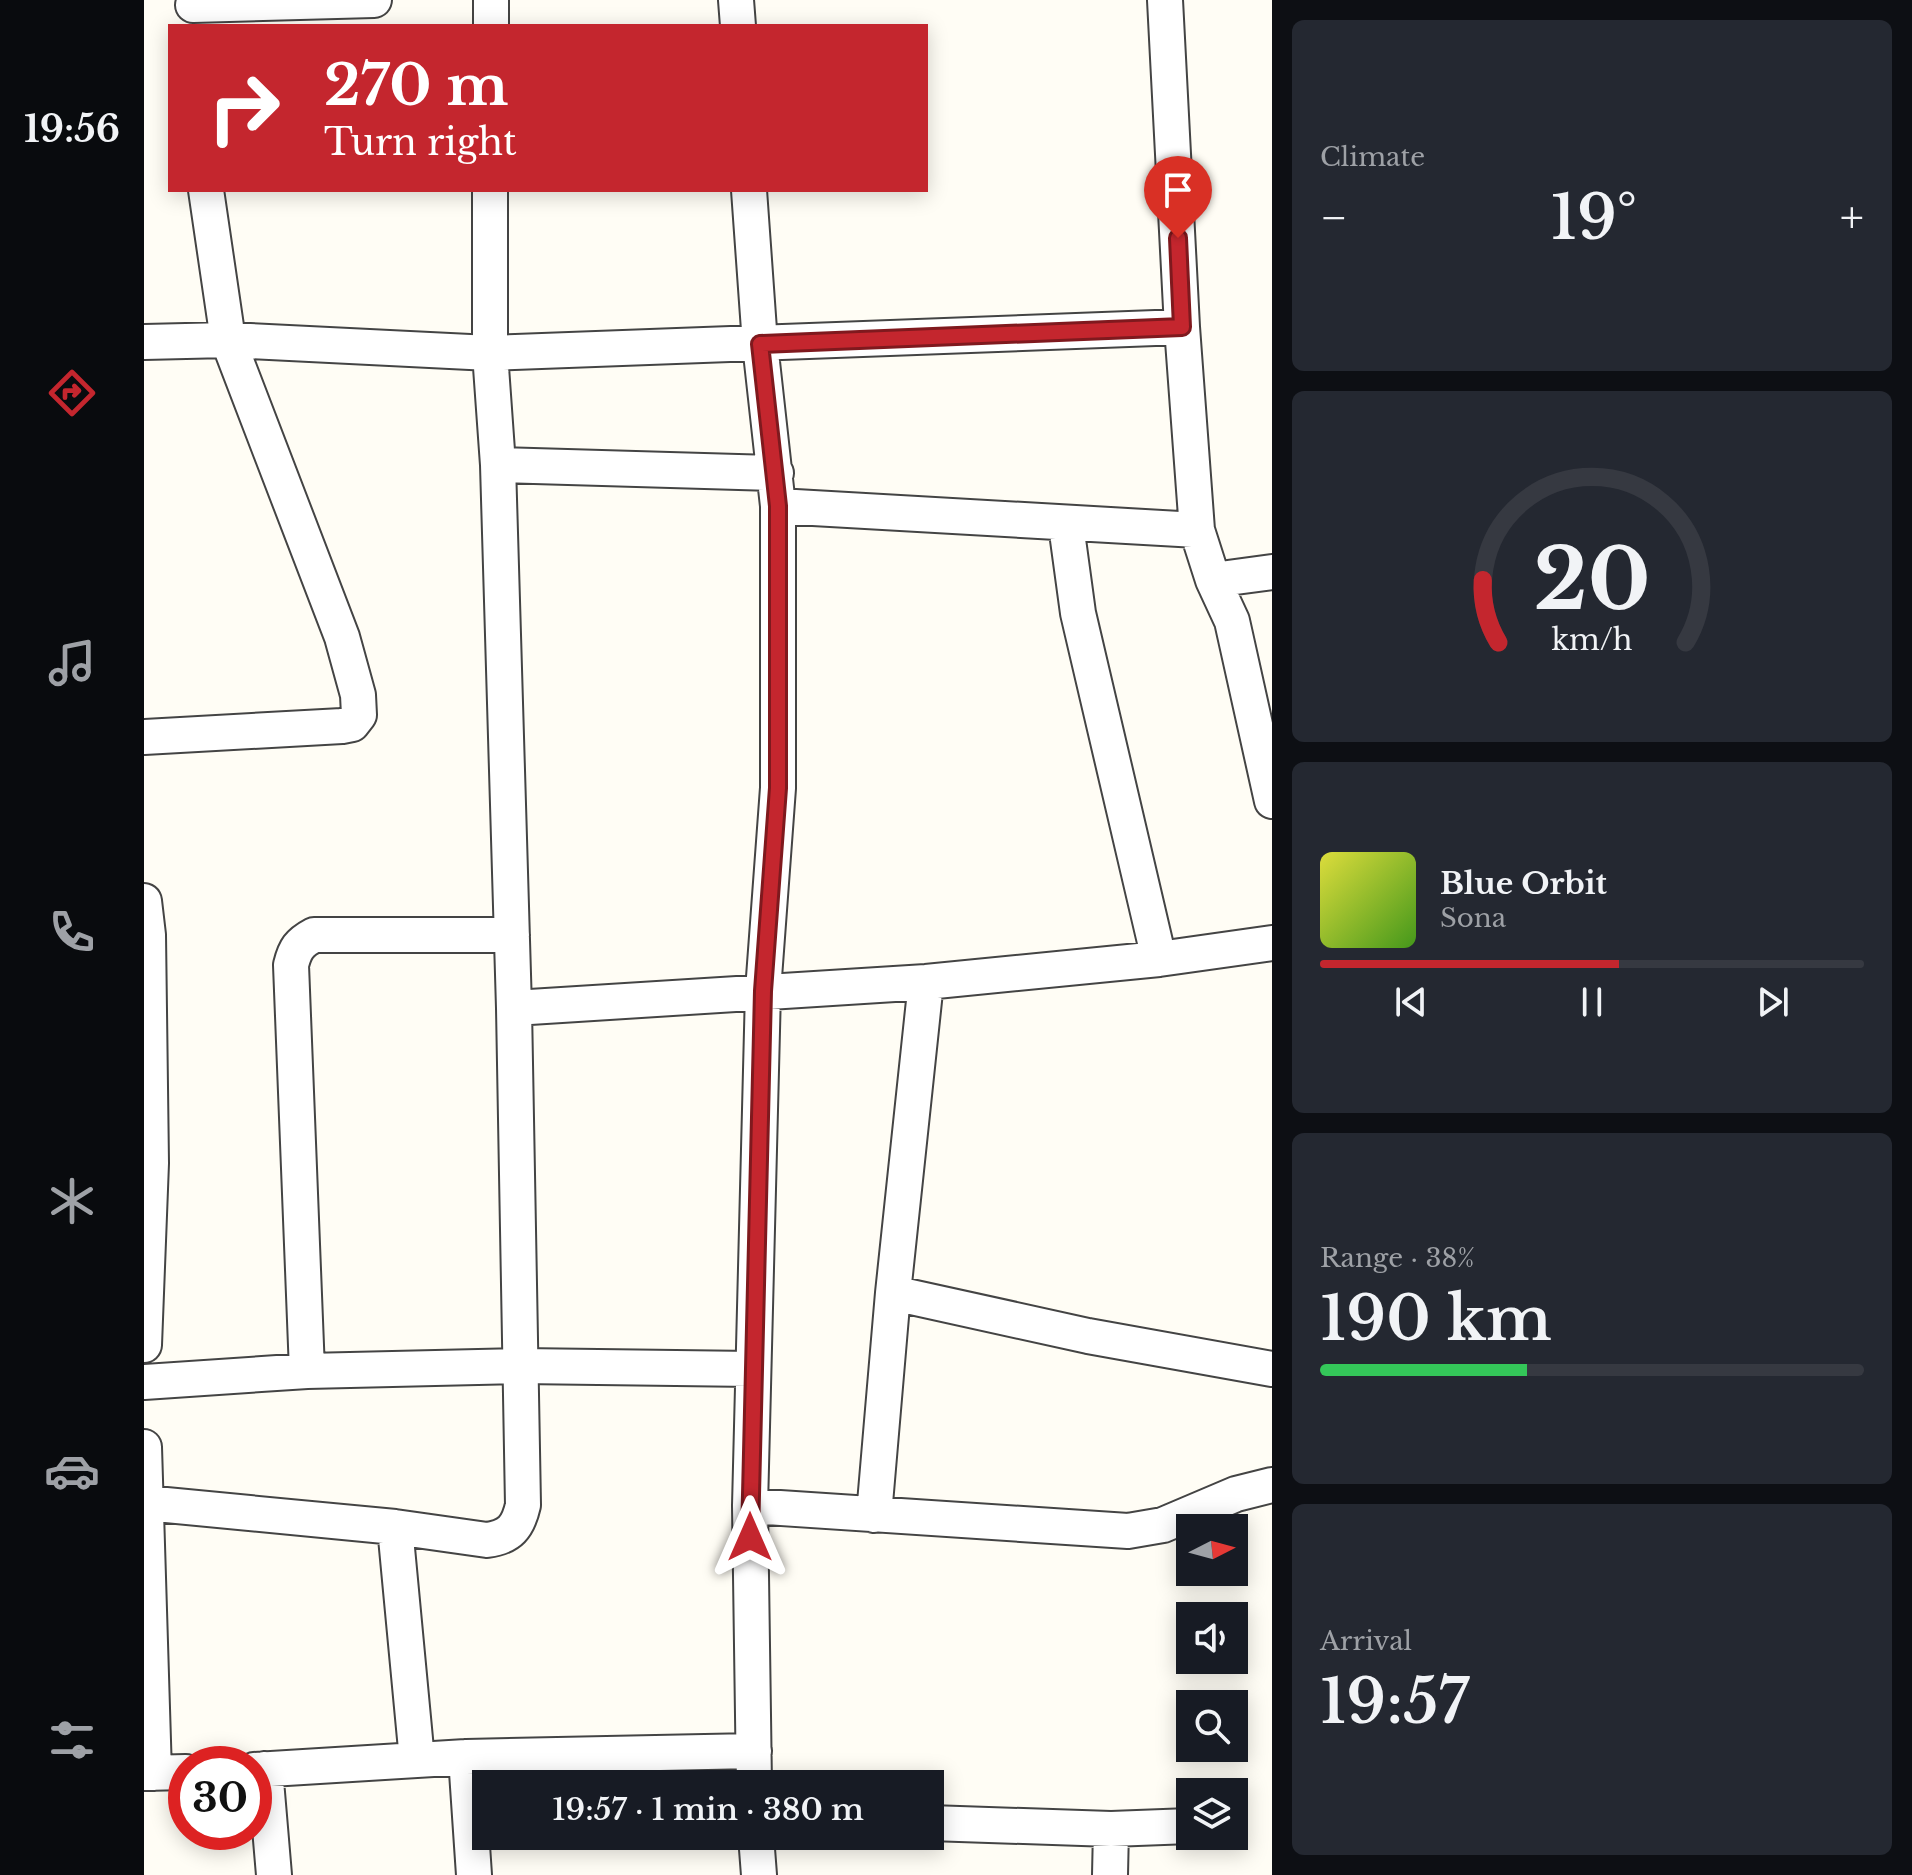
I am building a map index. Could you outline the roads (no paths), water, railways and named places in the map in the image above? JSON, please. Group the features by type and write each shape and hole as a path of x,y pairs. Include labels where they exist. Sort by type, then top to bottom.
{"street":[{"path":"193,10 374,0"},
{"path":"491,0 491,24"},
{"path":"736,0 738,24"},
{"path":"1165,0 1182,327 1197,530 1213,580 1232,621 1272,801"},
{"path":"144,737 349,725 359,715 358,695 342,637 228,340 206,192"},
{"path":"145,1503 395,1527 487,1540 511,1532 519,1522 523,1505 514,1008 498,465 490,353 490,192"},
{"path":"272,1768 466,1757 754,1768 750,1506 753,1369 763,991 778,788 777,490 760,344 749,192"},
{"path":"144,342 228,340 490,353 1182,327"},
{"path":"498,465 777,490 1066,525 1197,530"},
{"path":"1066,525 1078,613 1159,959"},
{"path":"1213,580 1272,572"},
{"path":"144,901 148,935 144,1345"},
{"path":"307,1371 291,965 294,952 300,943 314,935 512,935"},
{"path":"514,1008 926,982 1159,959 1272,943"},
{"path":"874,1515 893,1293 926,982"},
{"path":"893,1293 1088,1336 1272,1369"},
{"path":"144,1382 307,1371 521,1366 753,1369"},
{"path":"144,1447 161,1773"},
{"path":"750,1506 1128,1531 1163,1525 1236,1494 1272,1485"},
{"path":"395,1527 417,1760"},
{"path":"466,1757 474,1875"},
{"path":"944,1823 1111,1829 1176,1827"},
{"path":"1110,1875 1111,1829"},
{"path":"271,1850 274,1875"},
{"path":"757,1850 759,1875"}]}
